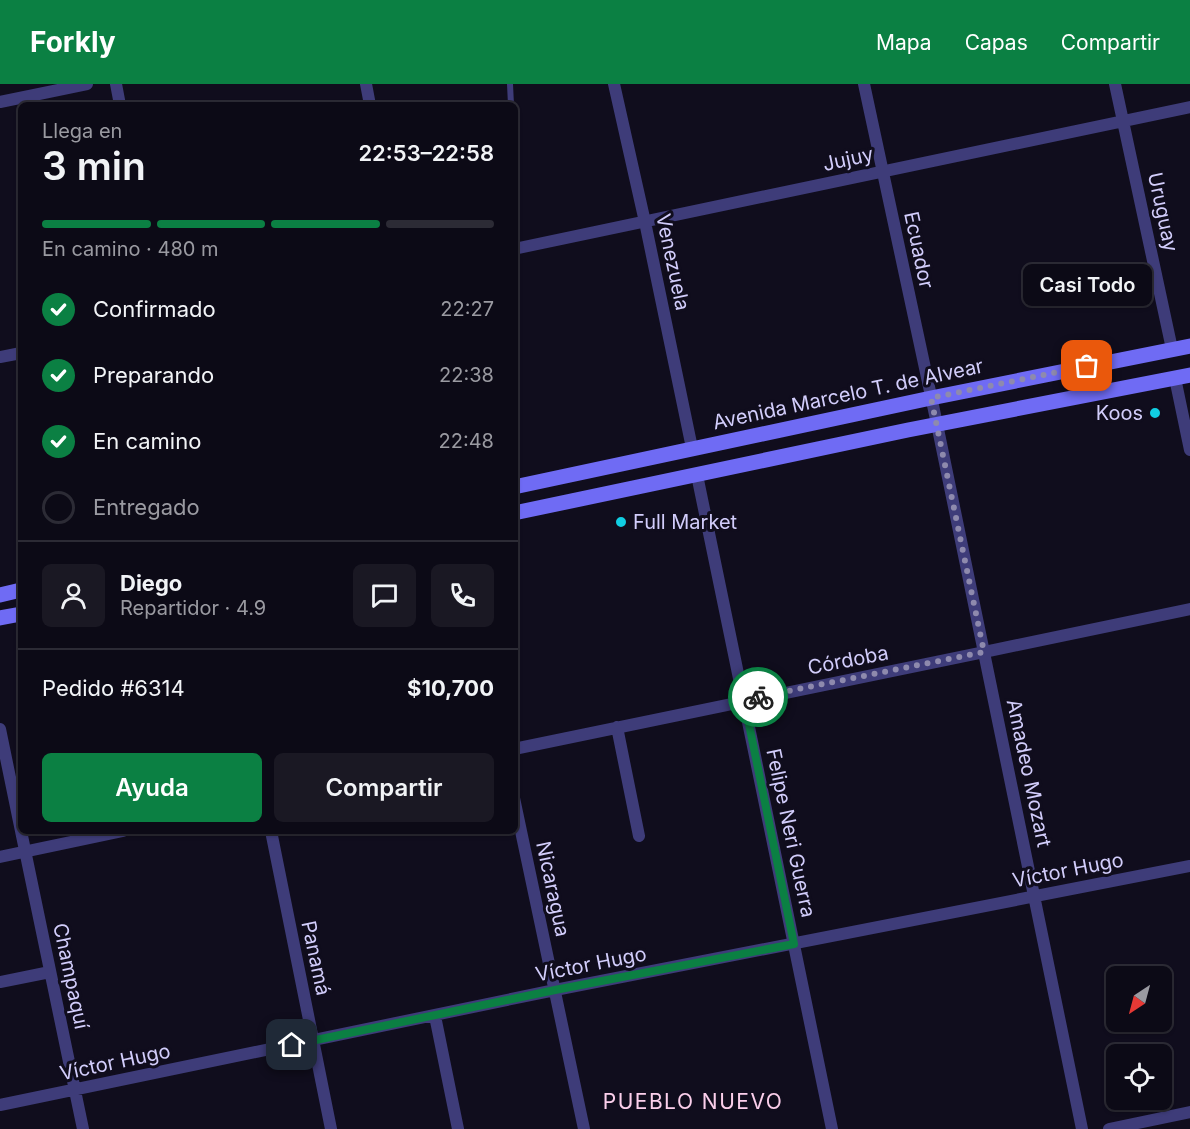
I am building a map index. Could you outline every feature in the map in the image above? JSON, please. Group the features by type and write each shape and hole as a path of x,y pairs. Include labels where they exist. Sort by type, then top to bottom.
{"main road":[{"name":"Avenida Marcelo T. de Alvear","path":"518,486 931,398 1190,346"},
{"path":"518,512 937,424 1182,377"},
{"path":"0,595 18,591"},
{"path":"0,618 18,615"}],"street":[{"path":"0,102 87,84"},
{"path":"116,84 119,102"},
{"path":"366,84 369,102"},
{"name":"Venezuela","path":"614,84 692,448"},
{"name":"Ecuador","path":"864,84 937,424"},
{"name":"Uruguay","path":"1115,84 1172,349"},
{"name":"Jujuy","path":"518,248 1190,107"},
{"path":"0,357 18,354"},
{"path":"1182,377 1190,450"},
{"name":"Amadeo Mozart","path":"937,424 1082,1129"},
{"name":"Felipe Neri Guerra","path":"697,475 832,1129"},
{"name":"Córdoba","path":"518,748 1190,609"},
{"path":"617,727 639,836"},
{"name":"Champaquí","path":"1,736 18,817"},
{"name":"Nicaragua","path":"518,817 584,1129"},
{"name":"Champaquí","path":"22,834 83,1129"},
{"path":"0,857 109,834"},
{"name":"Panamá","path":"271,834 332,1129"},
{"name":"Víctor Hugo","path":"0,1105 555,990 1190,866"},
{"path":"0,982 50,972"},
{"path":"435,1016 458,1129"},
{"path":"1109,1129 1190,1112"}],"lane":[{"path":"510,84 511,102"}],"way so far":[{"path":"758,697 984,652 931,398 1087,366"}],"place":[{"name":"Casi Todo","path":"1087,366"},
{"name":"Koos","path":"1155,413"},
{"name":"Full Market","path":"621,522"}],"district":[{"name":"PUEBLO NUEVO","path":"693,1101"}],"route":[{"path":"292,1045 555,990 794,944 744,700 758,697"}]}
